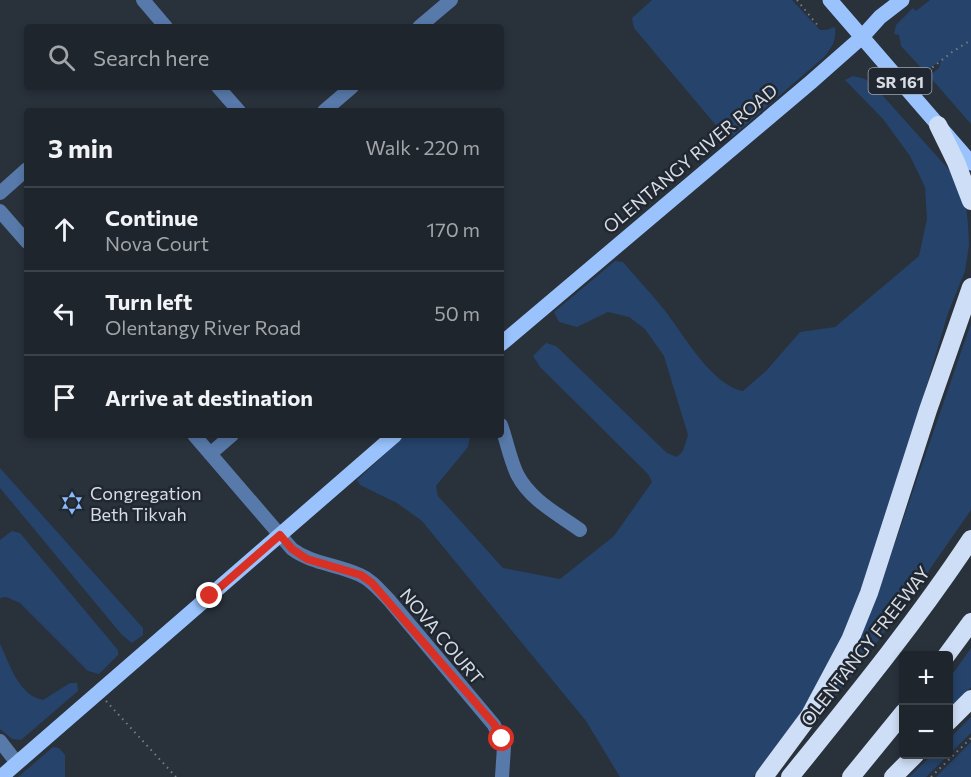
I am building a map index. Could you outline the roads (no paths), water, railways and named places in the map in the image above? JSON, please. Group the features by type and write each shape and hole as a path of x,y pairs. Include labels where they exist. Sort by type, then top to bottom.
{"highway":[{"path":"938,124 971,201"},
{"path":"764,777 810,715 850,640 869,593 928,410 971,288"},
{"name":"OLENTANGY FREEWAY","path":"790,777 870,679 943,581 971,539"},
{"path":"950,651 971,622"},
{"path":"953,717 971,699"},
{"path":"851,777 899,717"},
{"path":"893,777 911,759"}],"main road":[{"name":"SR 161","path":"830,0 971,163"},
{"name":"OLENTANGY RIVER ROAD","path":"504,341 812,82 862,37 880,17 902,0"},
{"path":"1,777 392,438"}],"street":[{"path":"143,0 163,24"},
{"path":"423,24 443,2"},
{"path":"221,90 236,108"},
{"path":"328,108 348,90"},
{"path":"0,193 24,173"},
{"path":"0,211 24,239"},
{"path":"504,435 512,462 526,488 538,500 580,530"},
{"name":"NOVA COURT","path":"197,438 292,549 307,559 361,575 389,600 494,724 504,747 502,777"},
{"path":"210,454 229,438"},
{"path":"0,741 17,763"}],"place":[{"name":"Congregation Beth Tikvah","path":"72,503"}]}
